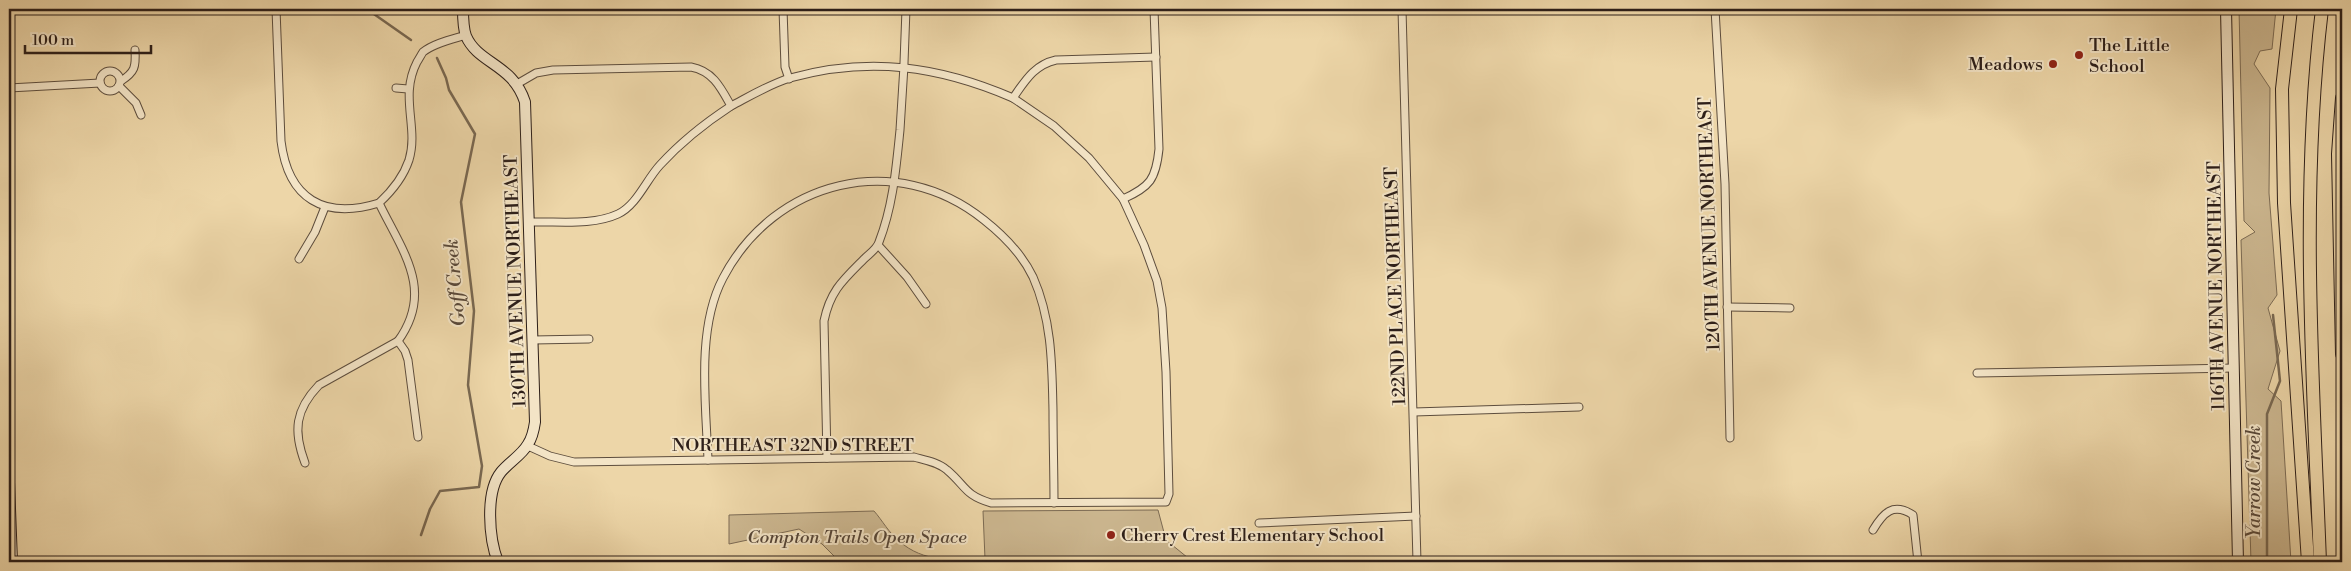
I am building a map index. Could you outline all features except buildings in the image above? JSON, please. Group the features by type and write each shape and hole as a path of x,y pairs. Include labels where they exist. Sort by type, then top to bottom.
{"highway":[{"path":"2291,9 2282,89 2284,203 2308,562"},
{"path":"2320,562 2309,200 2314,78 2322,9"},
{"path":"2342,98 2340,151 2342,354"}],"street":[{"path":"276,9 283,160 290,177 302,193 325,207 345,210 378,203 393,190 403,174 410,158 411,134 408,89 413,70 422,53 434,46 466,35 463,9"},
{"path":"783,9 785,67 788,78"},
{"path":"827,458 824,321 827,305 839,284 878,245 888,216 895,181 905,66 906,9"},
{"path":"530,222 598,221 619,214 629,206 658,167 679,145 731,106 788,78 840,68 905,66 965,80 1013,98 1054,126 1090,158 1123,199 1143,190 1152,177 1157,164 1159,149 1154,9"},
{"name":"122ND PLACE NORTHEAST","path":"1402,9 1417,562"},
{"name":"120TH AVENUE NORTHEAST","path":"1716,9 1725,184 1730,438"},
{"name":"116TH AVENUE NORTHEAST","path":"2226,9 2238,562"},
{"name":"130TH AVENUE NORTHEAST","path":"466,35 475,49 507,73 517,84 525,102 535,422 528,446 501,472 494,483 491,518 493,545 498,562"},
{"path":"135,50 136,67 133,73 120,84 116,90 103,89 100,83 103,73 109,70 119,74 120,84 136,103 141,115"},
{"path":"1013,98 1027,78 1044,63 1056,60 1156,57"},
{"path":"517,84 536,74 553,70 691,68 699,69 713,76 731,106"},
{"path":"9,88 100,83"},
{"path":"396,88 408,89"},
{"path":"708,460 707,340 710,316 722,279 741,249 759,227 805,196 854,182 895,181 940,194 970,208 1000,233 1022,259 1032,276 1044,306 1050,337 1054,503"},
{"name":"NORTHEAST 32ND STREET","path":"528,446 550,456 574,462 914,457 937,464 947,470 965,491 978,499 992,503 1166,502 1169,494 1166,372 1162,308 1156,281 1144,245 1123,199"},
{"path":"305,463 298,444 297,423 302,408 309,396 319,385 398,341 411,317 416,302 416,287 406,257 378,203"},
{"path":"299,259 315,232 325,207"},
{"path":"878,245 907,277 926,304"},
{"path":"1727,307 1790,308"},
{"path":"533,340 589,339"},
{"path":"398,341 405,351 408,360 418,437"},
{"path":"1977,373 2234,368"},
{"path":"1414,412 1579,407"},
{"path":"9,482 12,562"},
{"path":"1874,530 1881,515 1893,510 1906,510 1913,515 1918,562"},
{"path":"1259,524 1416,516"}],"green space":[{"path":"2239,9 2276,9 2272,49 2260,51 2254,64 2270,88 2269,193 2277,295 2268,308 2280,351 2268,389 2281,401 2291,562 2251,562 2241,240 2255,232 2244,221"},
{"name":"Cherry Crest Elementary School","path":"1158,510 1166,540 1193,562 840,562 822,544 799,529 729,544 729,515 874,511 895,538 918,553 929,557 950,560 985,559 983,511"}],"waterway":[{"name":"Goff Creek","path":"370,9 371,12 411,40"},
{"name":"Goff Creek","path":"421,535 430,509 440,491 479,487 482,466 468,385 474,311 461,202 475,134 449,90 437,58"},
{"name":"Yarrow Creek","path":"2267,562 2267,414 2280,381 2273,315"}],"place":[{"name":"The Little School","path":"2079,55"},
{"name":"Meadows","path":"2053,64"},
{"name":"Cherry Crest Elementary School","path":"1111,535"}],"park label":[{"name":"Compton Trails Open Space","path":"857,537"}]}
